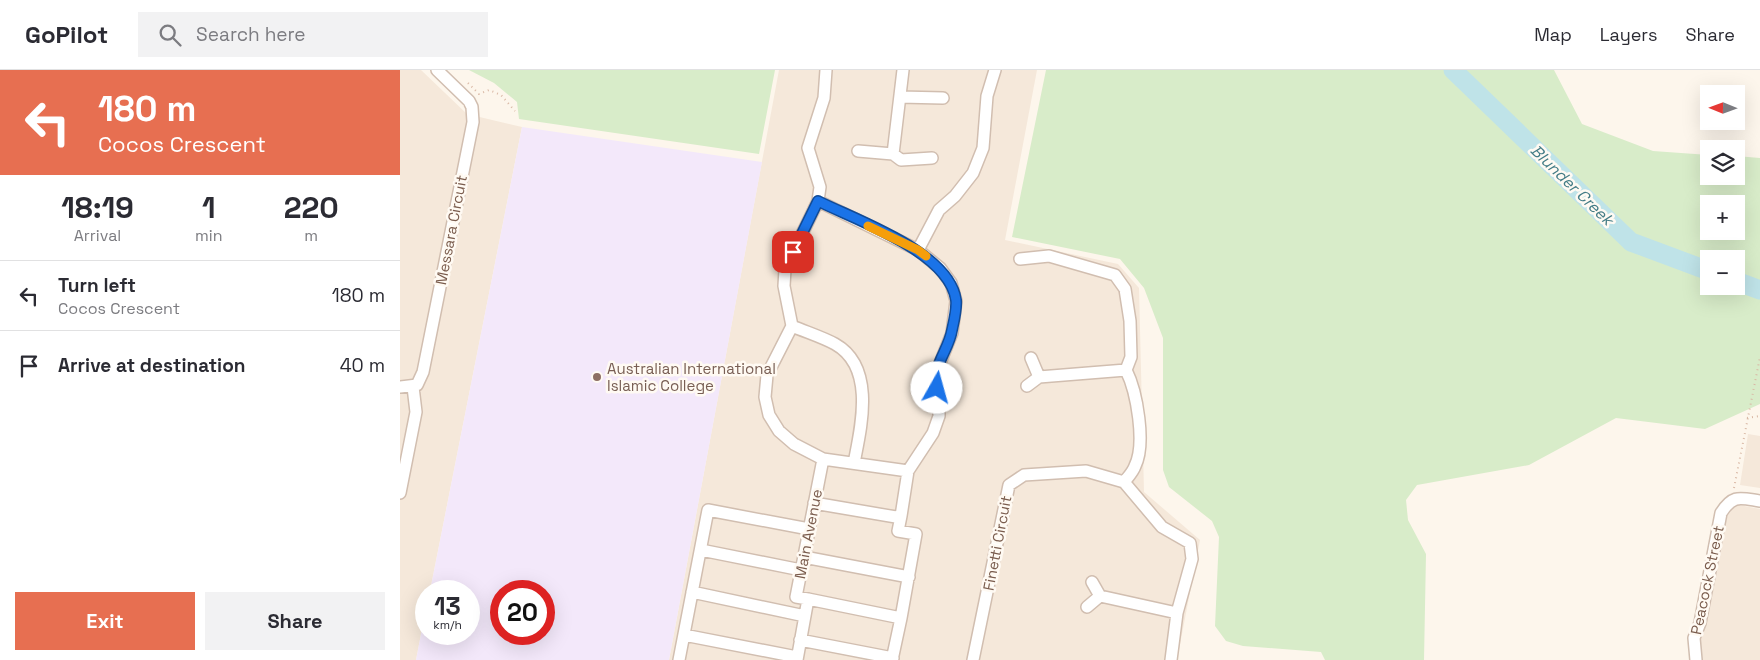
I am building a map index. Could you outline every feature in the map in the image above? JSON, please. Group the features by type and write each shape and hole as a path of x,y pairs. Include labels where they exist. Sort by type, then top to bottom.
{"street":[{"name":"Messara Circuit","path":"412,387 420,382 423,372 472,122 472,107 468,101 437,70"},
{"path":"826,70 824,98 808,148 820,187 818,201 785,269 784,286 792,326 766,375 765,397 769,415 779,431 794,444 822,459 908,471"},
{"path":"893,154 903,70"},
{"path":"918,250 939,210 954,196 973,173 982,148 987,96 995,70"},
{"path":"900,97 943,98"},
{"path":"858,151 893,154 901,160 932,158"},
{"path":"800,640 893,659 916,534 898,531 908,471 934,433 939,416 940,398 934,378 952,333 956,301 951,283 940,268 918,250 818,201"},
{"path":"1020,258 1049,256 1115,275 1126,289 1132,357 1126,370 1134,387 1140,430 1136,465 1124,482 1162,527 1190,543 1192,559 1178,613 1171,660"},
{"path":"792,326 836,345 849,357 858,375 863,399 862,419 854,463"},
{"path":"1031,358 1039,377"},
{"path":"1027,386 1039,377 1126,370"},
{"path":"400,387 412,387 416,412 400,493"},
{"name":"Main Avenue","path":"797,659 808,599 796,597 822,459"},
{"name":"Finetti Circuit","path":"973,660 1009,484 1024,475 1086,471 1124,482"},
{"name":"Peacock Street","path":"1696,660 1688,637 1700,623 1721,513 1728,502 1738,498 1760,501"},
{"path":"814,503 896,518 901,516"},
{"path":"680,660 708,510 809,529"},
{"path":"701,550 801,570"},
{"path":"804,557 908,576"},
{"path":"1092,582 1100,596 1178,613"},
{"path":"692,592 804,616"},
{"path":"1087,607 1100,596"},
{"path":"808,599 901,618"},
{"path":"684,635 797,659"}],"path":[{"path":"466,82 479,94 489,90 501,95 515,112"},
{"path":"1734,488 1760,358"},
{"path":"1747,418 1760,416"}],"shaded area":[{"path":"400,70 421,70 467,114 522,127 432,580 415,580 415,645 419,645 416,660 400,660"},
{"path":"779,70 1037,70 1005,240 1118,264 1139,288 1144,492 1200,540 1177,660 669,660"},
{"name":"Australian International Islamic College","path":"522,127 762,162 669,660 416,660 419,645 480,645 480,580 432,580"},
{"path":"1748,434 1760,436 1760,488 1740,485"},
{"path":"1739,505 1760,509 1760,660 1702,660 1699,638 1708,618 1727,517 1732,509"}],"green space":[{"path":"469,70 775,70 759,154 519,119 517,102 494,83"},
{"path":"1046,70 1554,70 1582,124 1653,151 1700,154 1700,185 1745,185 1745,157 1760,158 1760,404 1705,429 1616,418 1529,465 1417,485 1406,500 1408,520 1426,554 1424,660 1325,660 1321,652 1243,646 1226,641 1215,626 1219,537 1212,521 1169,487 1163,470 1163,338 1144,288 1120,259 1012,237"}],"waterway":[{"name":"Blunder Creek","path":"1453,70 1631,242 1700,268"},
{"name":"Blunder Creek","path":"1745,284 1760,290"}],"slow traffic":[{"path":"868,226 918,250 926,256"}],"place":[{"name":"Australian International Islamic College","path":"597,377"}],"route":[{"path":"793,252 818,201 918,250 940,268 951,283 956,301 952,333 934,378 937,388"}]}
